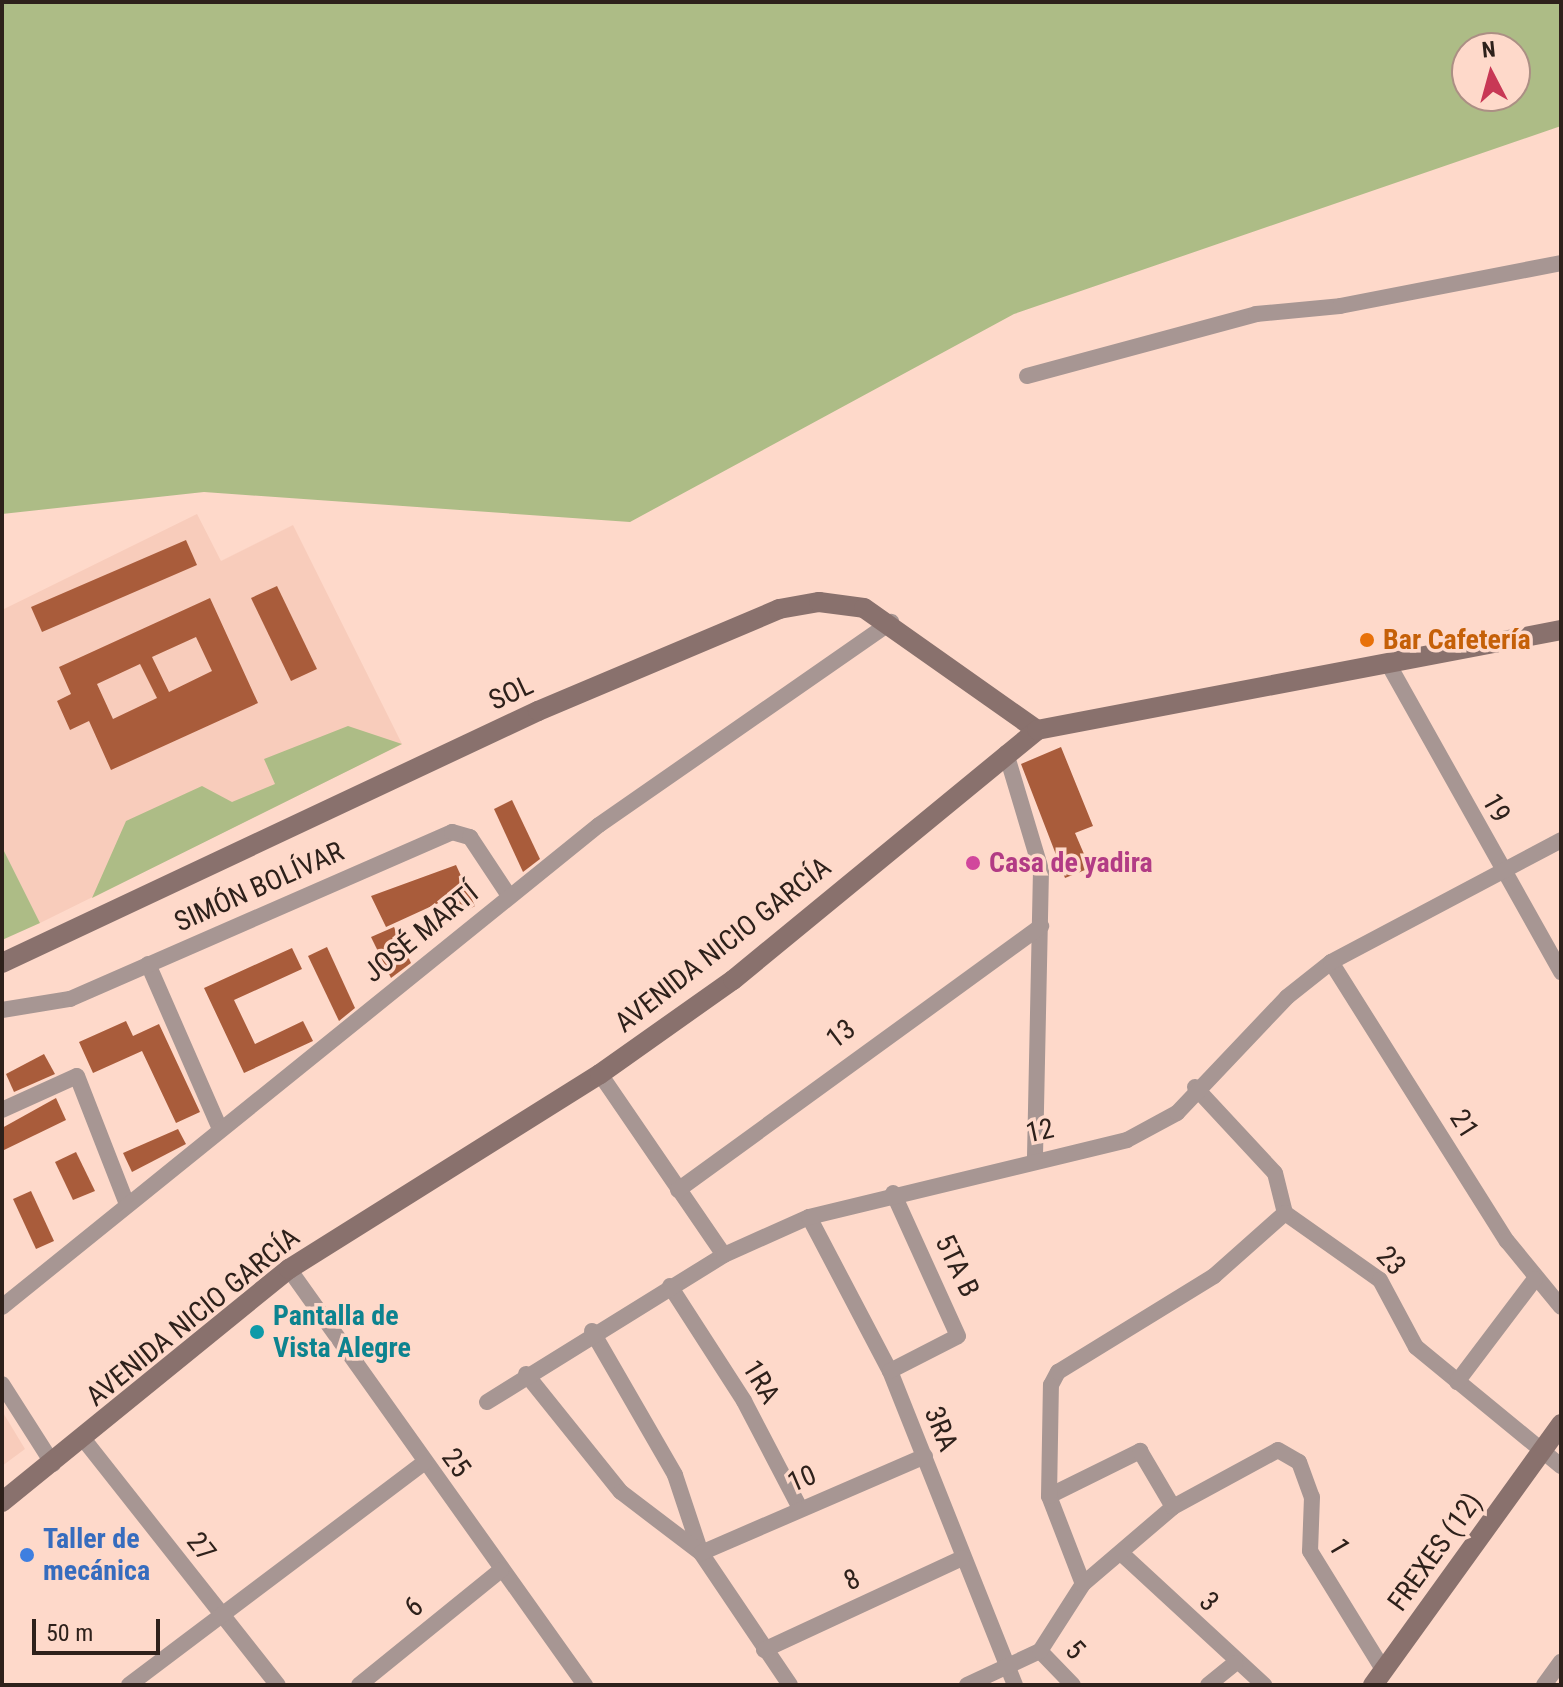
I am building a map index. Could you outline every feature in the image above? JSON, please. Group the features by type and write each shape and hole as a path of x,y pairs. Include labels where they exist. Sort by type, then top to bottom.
{"street":[{"path":"1027,376 1256,314 1340,306 1561,263"},
{"name":"SOL","path":"2,963 712,633 819,602 864,608 891,622 1037,730"},
{"name":"JOSÉ MARTÍ","path":"2,1307 509,896 891,622"},
{"name":"AVENIDA NICIO GARCÍA","path":"2,1502 85,1441 289,1269 600,1074 733,980 1037,730 1139,705 1390,667 1561,630"},
{"name":"19","path":"1390,667 1500,869 1561,972"},
{"path":"1006,753 1031,822 1041,926 1035,1158"},
{"name":"SIMÓN BOLÍVAR","path":"2,1010 70,999 452,832 470,837 509,896"},
{"name":"12","path":"487,1402 592,1331 670,1286 724,1255 809,1217 1035,1158 1127,1140 1177,1113 1195,1087 1331,962 1500,869 1561,840"},
{"name":"13","path":"678,1190 1041,926"},
{"name":"21","path":"1331,962 1535,1279 1561,1307"},
{"path":"148,964 220,1129"},
{"path":"600,1074 724,1255"},
{"path":"2,1110 77,1076 127,1204"},
{"path":"1083,1584 1049,1496 1048,1398 1058,1372 1214,1276 1285,1213 1275,1173 1195,1087"},
{"name":"5TA B","path":"890,1371 958,1336 893,1193"},
{"name":"23","path":"1285,1213 1380,1280 1416,1347 1561,1466"},
{"name":"3RA","path":"809,1217 890,1371 1015,1685"},
{"name":"25","path":"289,1269 424,1463 585,1685"},
{"path":"1457,1382 1535,1279"},
{"name":"1RA","path":"670,1286 744,1401 800,1508"},
{"path":"592,1331 675,1475 701,1553 790,1685"},
{"path":"526,1374 621,1492 701,1553"},
{"path":"2,1384 53,1464"},
{"name":"FREXES (12)","path":"1379,1678 1561,1424"},
{"name":"27","path":"85,1441 278,1685"},
{"name":"1","path":"1173,1507 1278,1450 1299,1462 1312,1497 1310,1551 1379,1678"},
{"path":"967,1685 1040,1651 1083,1584 1173,1507 1140,1451 1049,1496"},
{"name":"10","path":"701,1553 925,1456"},
{"path":"129,1685 424,1463"},
{"name":"3","path":"1121,1553 1235,1663 1264,1685"},
{"name":"8","path":"764,1650 962,1558"},
{"name":"6","path":"359,1685 501,1570"},
{"name":"5","path":"1040,1651 1073,1685"},
{"path":"1544,1685 1561,1662"},
{"path":"1208,1685 1235,1663"}],"shaded area":[{"path":"197,514 221,561 293,525 402,744 40,923 2,847 2,610"},
{"path":"2,1411 25,1449 2,1466"}],"green space":[{"path":"2,2 1561,2 1561,126 1014,314 630,522 204,492 2,514"},
{"path":"348,726 402,744 92,898 126,821 202,786 232,802 275,784 264,759"},
{"path":"2,847 40,923 2,940"}],"building":[{"path":"186,540 197,565 42,632 31,607"},
{"path":"277,586 317,669 291,681 251,598"},
{"path":"210,598 258,703 111,770 89,721 70,730 57,701 71,694 59,667","holes":["196,637 212,671 169,692 152,657","140,664 157,698 113,719 97,684"]},
{"path":"1061,747 1093,826 1075,833 1090,868 1065,878 1021,764"},
{"path":"512,800 540,859 523,872 494,809"},
{"path":"456,865 475,906 453,917 445,900 386,927 371,896"},
{"path":"394,927 411,963 391,978 371,937"},
{"path":"327,947 355,1008 339,1021 308,956"},
{"path":"292,948 302,969 234,1000 255,1044 303,1021 313,1041 244,1073 204,988"},
{"path":"126,1021 133,1036 159,1024 200,1112 176,1123 142,1051 93,1073 79,1042"},
{"path":"44,1054 55,1074 14,1092 6,1074"},
{"path":"56,1098 66,1120 2,1151 2,1128"},
{"path":"178,1129 186,1144 132,1172 123,1153"},
{"path":"76,1152 95,1191 73,1200 55,1162"},
{"path":"31,1191 54,1241 36,1249 13,1199"}],"place":[{"name":"Bar Cafetería","path":"1367,640"},
{"name":"Casa de yadira","path":"973,863"},
{"name":"Pantalla de Vista Alegre","path":"257,1332"},
{"name":"Taller de mecánica","path":"27,1555"}]}
